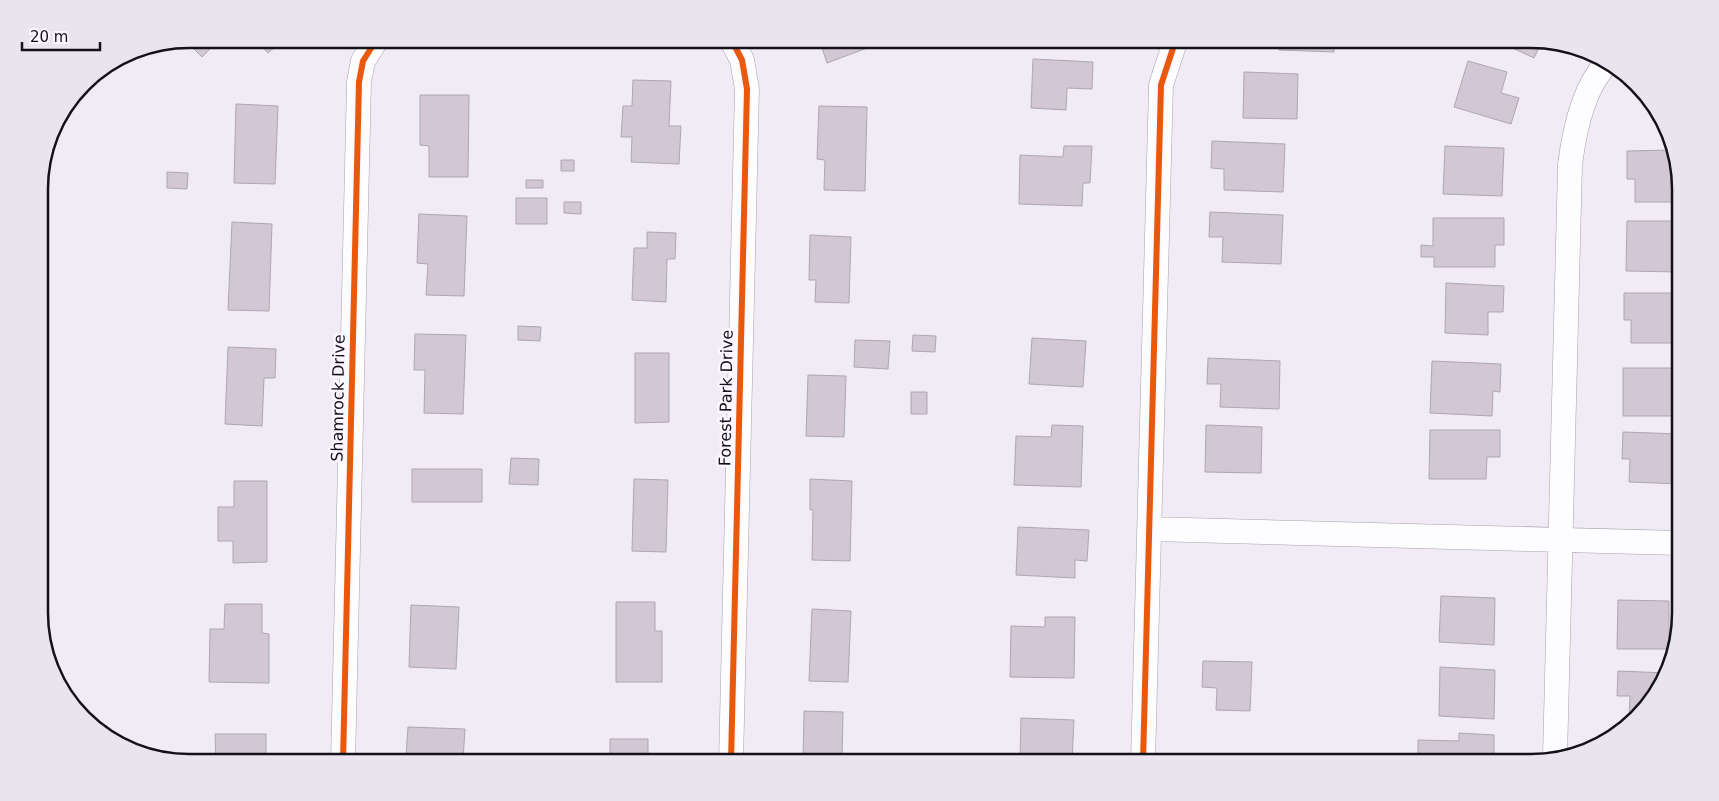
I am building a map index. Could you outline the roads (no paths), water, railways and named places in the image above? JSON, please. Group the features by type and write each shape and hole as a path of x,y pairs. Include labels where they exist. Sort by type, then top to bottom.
{"street":[{"path":"1143,753 1160,85 1173,47"},
{"name":"Shamrock Drive","path":"343,754 359,82 363,61 371,48"},
{"name":"Forest Park Drive","path":"731,754 747,89 742,60 735,48"},
{"path":"1556,751 1570,165 1575,131 1596,74 1603,67"},
{"path":"1150,529 1672,543"}]}
